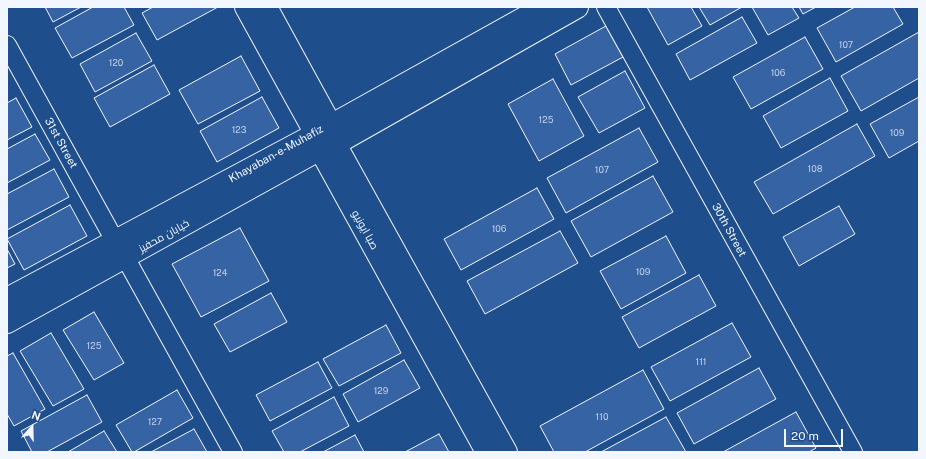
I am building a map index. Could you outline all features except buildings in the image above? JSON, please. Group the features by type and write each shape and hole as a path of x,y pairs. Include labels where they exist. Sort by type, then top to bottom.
{"street":[{"name":"صبا ایونیو","path":"246,7 325,138 506,452"},
{"name":"صبا ایونیو","path":"266,7 325,138 487,452"},
{"name":"Khayaban-e-Muhafiz","path":"325,138 544,7"},
{"name":"Khayaban-e-Muhafiz","path":"325,138 577,7"},
{"name":"30th Street","path":"606,7 853,452"},
{"name":"31st Street","path":"7,45 233,452"},
{"name":"خیابان محفیز","path":"7,322 120,249 325,138"},
{"path":"7,299 120,249"}]}
